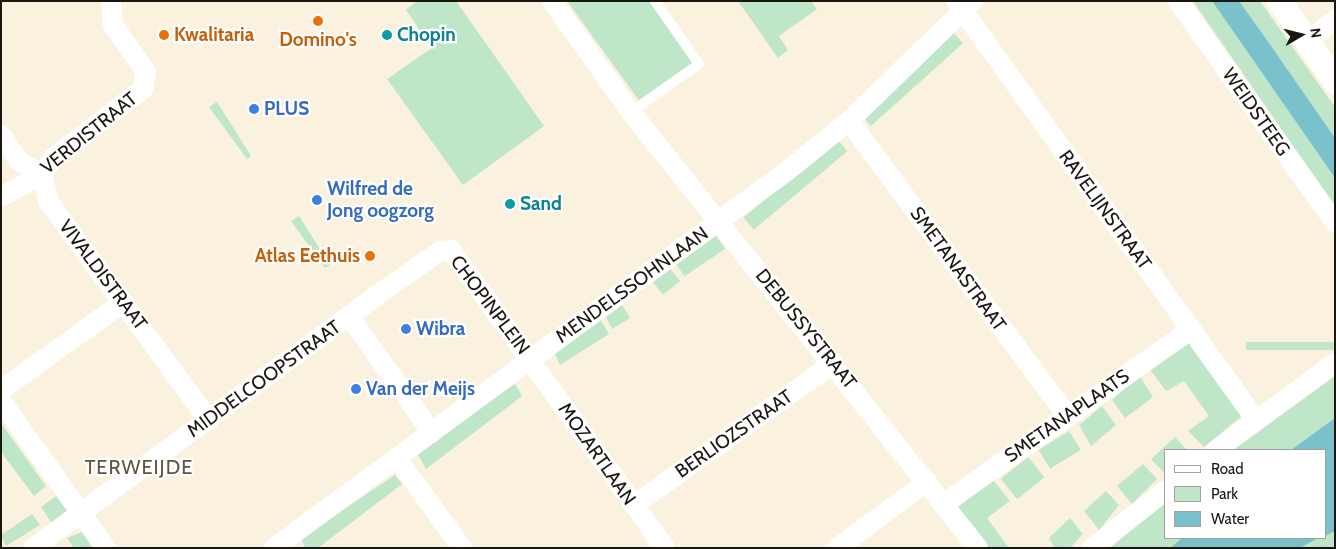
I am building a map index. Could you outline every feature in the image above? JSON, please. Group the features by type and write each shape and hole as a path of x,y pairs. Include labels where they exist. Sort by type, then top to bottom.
{"street":[{"name":"DEBUSSYSTRAAT","path":"552,1 631,112 834,363 978,548"},
{"name":"WEIDSTEEG","path":"1178,1 1335,223"},
{"path":"1279,1 1335,81"},
{"name":"VERDISTRAAT","path":"1,197 42,174 53,158 135,96 146,80 142,64 113,25 109,2"},
{"name":"MENDELSSOHNLAAN","path":"283,545 531,359 720,221 849,121 964,4"},
{"name":"RAVELIJNSTRAAT","path":"964,4 1190,330 1255,419"},
{"path":"1307,41 1335,20"},
{"name":"SMETANASTRAAT","path":"849,121 1067,416"},
{"path":"1,136 26,168 42,174"},
{"name":"VIVALDISTRAAT","path":"42,174 48,202 124,302 209,420"},
{"name":"CHOPINPLEIN","path":"349,316 440,251 452,250 531,359"},
{"path":"1,390 124,302"},
{"path":"349,316 432,433"},
{"name":"MIDDELCOOPSTRAAT","path":"33,548 349,316"},
{"name":"SMETANAPLAATS","path":"944,503 1190,330"},
{"name":"MOZARTLAAN","path":"531,359 665,548"},
{"name":"BERLIOZSTRAAT","path":"634,505 834,363"},
{"path":"1217,449 1255,419 1335,363"},
{"path":"1,402 106,548"},
{"path":"398,458 462,548"},
{"path":"837,548 927,482"},
{"path":"1092,548 1164,493"}],"lane":[{"path":"631,112 699,64 655,1"}],"green space":[{"path":"417,1 456,1 544,126 463,185 387,79 432,48 406,10"},
{"path":"567,1 655,1 699,64 643,106"},
{"path":"738,1 811,1 817,9 779,36 788,50 778,58"},
{"path":"1193,1 1212,1 1335,178 1335,207"},
{"path":"1239,1 1260,1 1335,107 1335,138"},
{"path":"953,32 963,43 871,126 861,115"},
{"path":"217,102 251,156 247,159 209,107"},
{"path":"837,139 847,151 754,230 744,217"},
{"path":"299,216 330,265 325,268 291,221"},
{"path":"715,234 725,249 684,276 674,261"},
{"path":"669,267 680,281 663,295 652,281"},
{"path":"622,305 630,318 612,329 606,317"},
{"path":"600,319 609,334 560,365 554,352"},
{"path":"1246,342 1335,342 1335,350 1246,350"},
{"path":"1190,343 1243,415 1204,447 1188,431 1209,416 1184,381 1166,391 1149,368"},
{"path":"1139,375 1153,397 1125,418 1112,400"},
{"path":"1335,376 1335,418 1305,441 1293,449 1234,449"},
{"path":"514,382 522,396 426,469 417,453"},
{"path":"1102,406 1116,425 1091,446 1079,425"},
{"path":"1,423 46,486 34,496 1,452"},
{"path":"1069,431 1081,450 1050,469 1038,450"},
{"path":"1175,437 1186,449 1164,449 1164,473 1151,459"},
{"path":"1028,457 1044,477 1017,499 1001,479"},
{"path":"1143,464 1157,479 1132,504 1117,486"},
{"path":"395,475 402,484 318,548 305,548 301,538"},
{"path":"993,480 1010,501 987,518 1009,548 987,548 957,508"},
{"path":"1106,491 1119,505 1099,530 1084,511"},
{"path":"59,494 74,513 53,525 41,507"},
{"path":"1164,504 1164,539 1181,539 1170,548 1110,548"},
{"path":"32,514 40,525 6,546 1,535"},
{"path":"1070,518 1083,534 1070,548 1054,548 1049,538"},
{"path":"1335,531 1335,548 1300,548 1311,539 1326,539 1326,534"},
{"path":"82,532 93,548 74,548 67,538"}],"water":[{"path":"1212,1 1239,1 1269,43 1335,138 1335,178"},
{"path":"1335,418 1335,531 1326,536 1326,449 1292,449"},
{"path":"1181,539 1316,539 1300,548 1170,548"}],"place":[{"name":"Domino's","path":"318,21"},
{"name":"Kwalitaria","path":"164,35"},
{"name":"Chopin","path":"387,35"},
{"name":"PLUS","path":"254,109"},
{"name":"Wilfred de Jong oogzorg","path":"317,200"},
{"name":"Sand","path":"510,204"},
{"name":"Atlas Eethuis","path":"370,256"},
{"name":"Wibra","path":"406,329"},
{"name":"Van der Meijs","path":"356,389"}],"district":[{"name":"TERWEIJDE","path":"139,467"}]}
